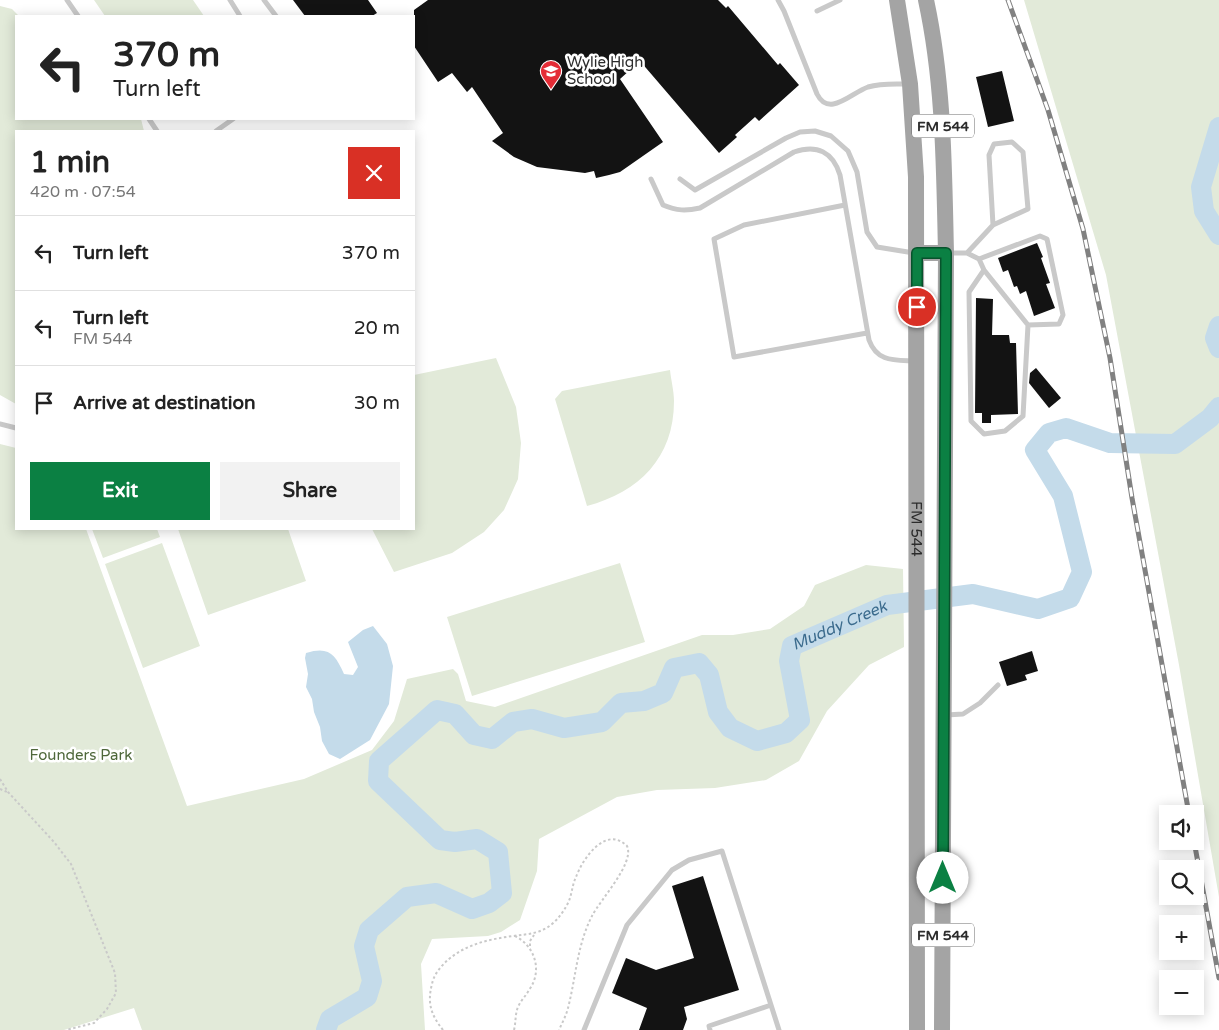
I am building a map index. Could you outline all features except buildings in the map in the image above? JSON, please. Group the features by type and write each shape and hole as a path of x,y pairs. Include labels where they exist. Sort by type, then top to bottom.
{"main road":[{"name":"FM 544","path":"897,0 910,84 916,177 917,1030"},
{"name":"FM 544","path":"926,0 935,49 941,102 946,253 942,1030"},
{"path":"917,253 946,253"}],"lane":[{"path":"67,0 77,15"},
{"path":"230,0 239,15"},
{"path":"264,0 275,15"},
{"path":"778,0 817,94 824,103 834,105 866,88 882,84 910,84"},
{"path":"817,11 840,0"},
{"path":"217,130 232,120"},
{"path":"680,179 695,190 786,138 800,132 815,131 831,136 848,151 857,172 867,232 877,247 917,253"},
{"path":"967,253 993,225 1028,209 1023,152 1012,142 994,144 989,155 993,225"},
{"path":"650,178 663,205 675,210 688,211 700,208 794,152 813,148 827,154 837,165 872,348 884,358 917,361"},
{"path":"845,205 744,225 714,239 734,357 868,334"},
{"path":"979,259 1040,236 1047,239 1063,315 1059,324 1028,325"},
{"path":"946,253 967,253 979,259 984,270 1028,325 1023,416 1005,430 984,434 971,421 969,292 984,270"},
{"path":"0,424 15,428"},
{"path":"943,715 963,714 980,703 998,685"},
{"path":"584,1030 627,925 672,870 689,860 722,851 779,1030"},
{"path":"710,1030 709,1026 771,1005"}],"path":[{"path":"0,779 8,792 54,842 71,864 115,973 116,993 107,1009 94,1023 66,1030"},
{"path":"0,790 8,792"},
{"path":"530,948 530,941 536,934 554,922 564,911 579,869 586,857 596,846 603,842 612,839 624,842 629,850 627,862 596,908 583,934 567,1009 559,1030"},
{"path":"442,1030 435,1020 429,1002 431,986 437,972 451,957 469,946 492,940 536,934"},
{"path":"514,1030 518,1008 533,984 536,969 536,961 530,948 515,936"}],"green space":[{"path":"94,0 193,0 203,15 104,15"},
{"path":"1024,0 1219,0 1219,897 1179,665 1106,275"},
{"path":"0,6 12,9 18,15 15,15 15,120 141,120 144,130 15,130 15,403 0,395"},
{"path":"496,358 516,407 521,443 518,479 504,510 484,532 452,553 394,572 373,530 415,530 415,375"},
{"path":"670,370 674,397 672,421 668,439 660,456 650,470 623,492 587,506 555,399 562,391"},
{"name":"Founders Park","path":"0,444 15,448 15,530 86,530 187,806 304,779 372,750 394,721 407,679 453,669 458,674 466,701 495,707 702,635 733,635 770,629 804,606 815,585 866,565 903,569 904,647 869,665 827,711 799,761 766,780 715,788 657,790 617,797 539,839 537,871 520,920 501,932 488,936 432,939 421,964 425,1030 142,1030 134,1008 64,1030 0,1030"},
{"path":"92,530 157,530 160,537 103,558"},
{"path":"178,530 288,530 306,581 208,615"},
{"path":"162,543 200,646 143,668 105,564"},
{"path":"620,563 645,642 472,696 447,617"}],"water":[{"path":"373,626 387,644 393,666 389,704 370,740 340,759 329,754 322,741 312,699 306,687 308,674 306,653 326,651 338,661 344,674 353,675 358,667 348,642 363,630"}],"waterway":[{"name":"Muddy Creek","path":"1219,127 1201,187 1204,211 1219,235"},
{"name":"Muddy Creek","path":"1219,326 1215,338 1219,348"},
{"name":"Muddy Creek","path":"326,1030 330,1019 367,997 372,981 364,946 369,930 407,897 436,893 472,909 489,903 502,893 498,852 477,839 455,842 440,840 378,781 379,761 437,710 455,714 474,735 492,739 513,722 532,719 564,728 602,722 621,703 644,701 663,693 674,668 699,663 709,675 718,712 730,728 757,741 786,733 800,720 789,661 792,646 887,605 973,594 1038,609 1070,598 1082,572 1063,496 1035,450 1049,433 1066,428 1110,443 1175,444 1210,418 1219,407"}],"railway":[{"path":"1008,0 1048,110 1083,229 1110,358 1132,498 1187,805"},
{"path":"1196,850 1219,978"}],"place":[{"name":"Wylie High School","path":"551,90"}],"route":[{"path":"917,307 917,253 946,253 943,878"}]}
